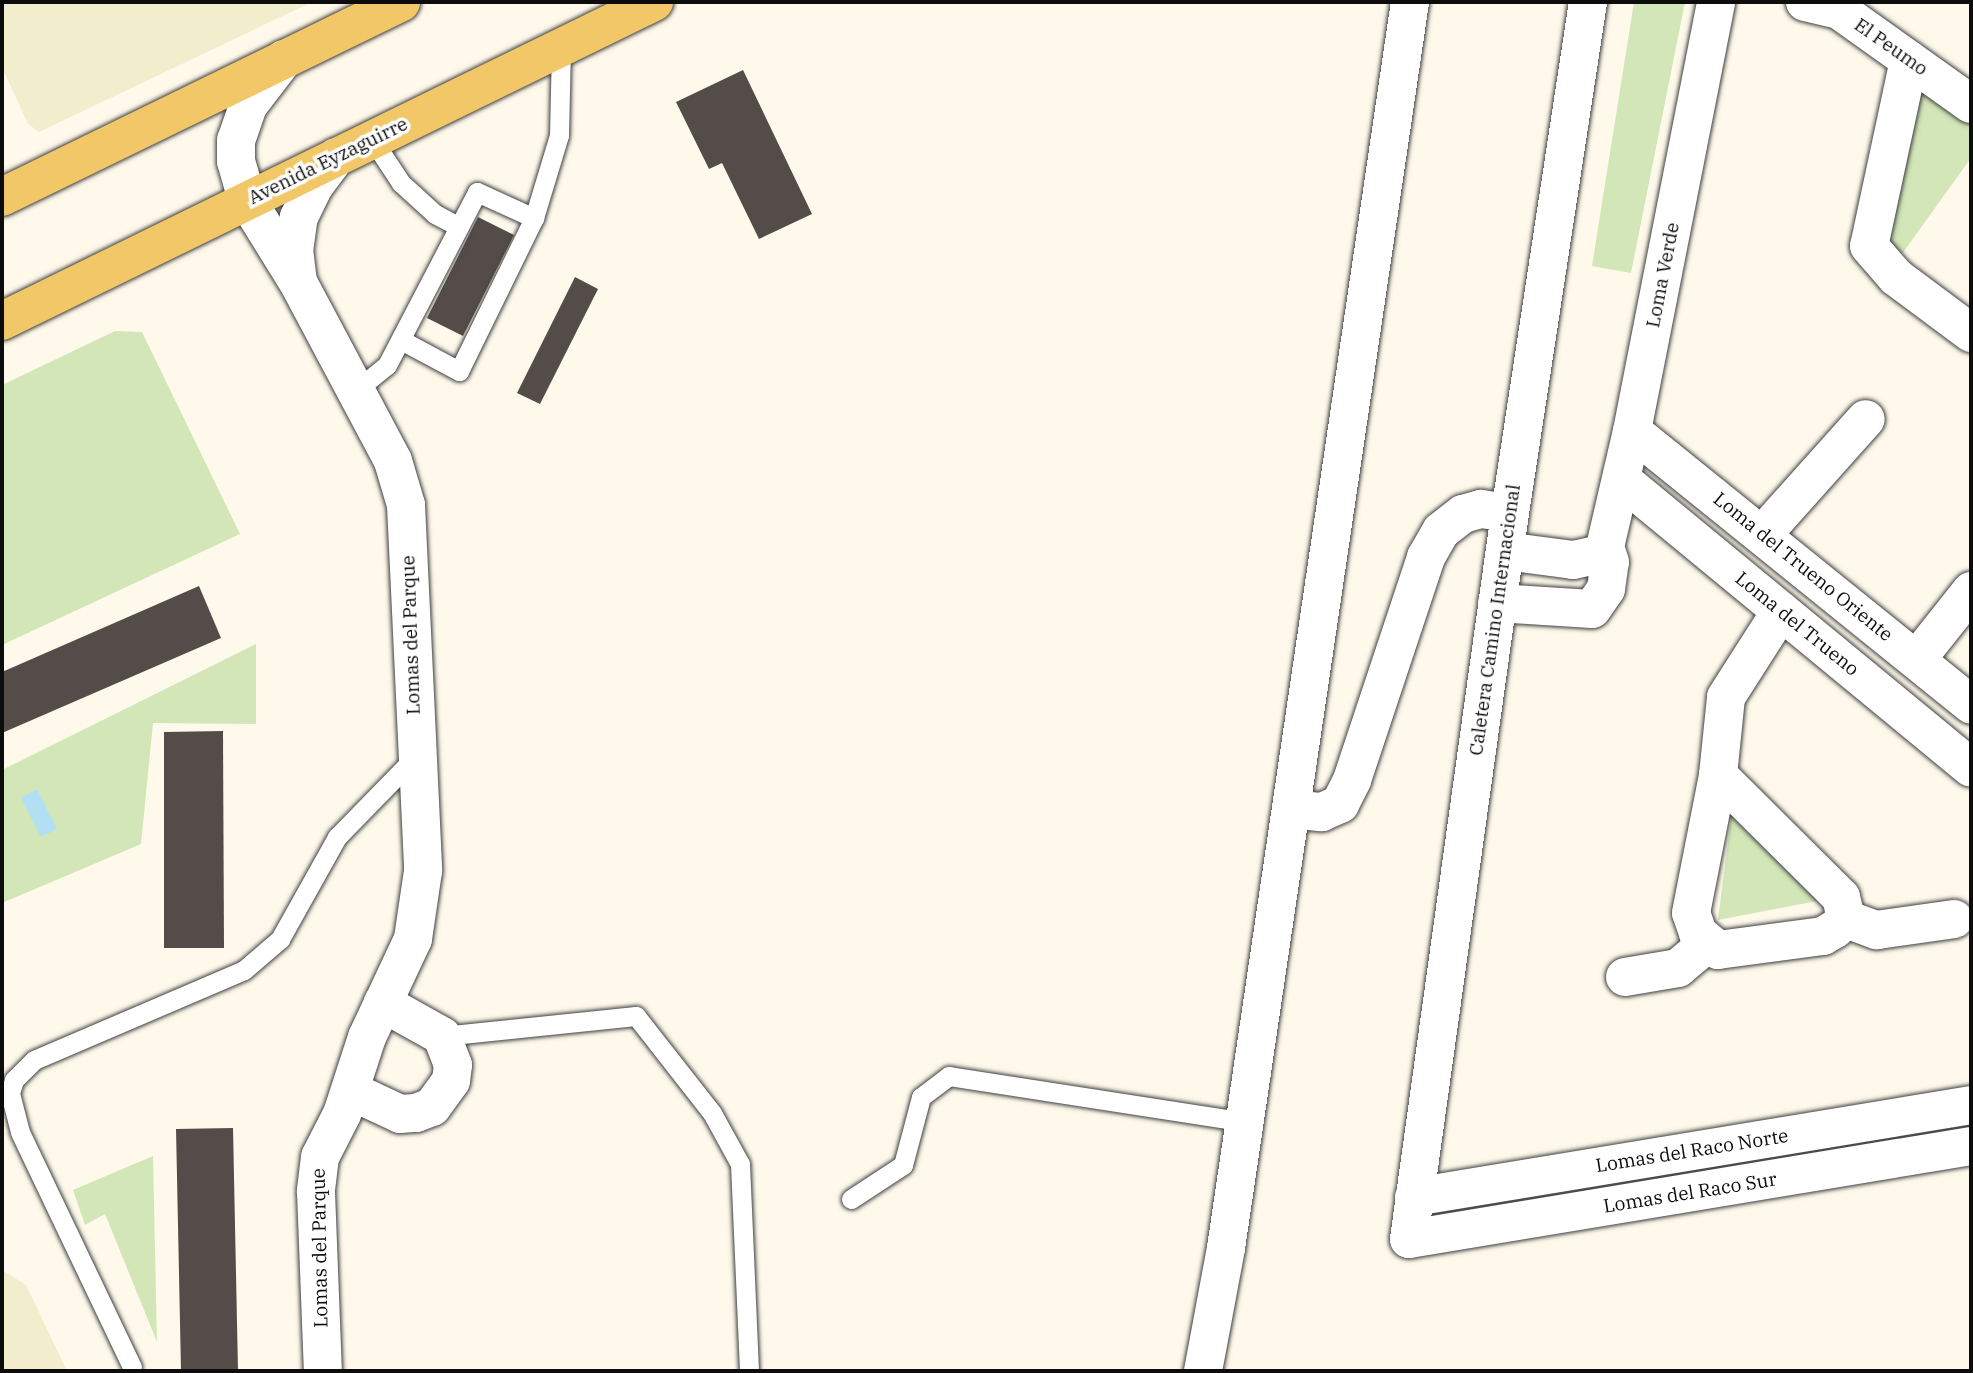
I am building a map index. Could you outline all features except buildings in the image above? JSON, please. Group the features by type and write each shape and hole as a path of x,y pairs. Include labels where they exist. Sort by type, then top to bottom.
{"main road":[{"path":"2,197 401,2"},
{"name":"Avenida Eyzaguirre","path":"2,321 654,2"}],"street":[{"path":"1203,1371 1244,1122 1410,2"},
{"name":"Caletera Camino Internacional","path":"1409,1239 1510,513 1588,2"},
{"name":"Loma Verde","path":"1497,603 1592,609 1606,589 1610,562 1605,547 1632,432 1716,2"},
{"name":"El Peumo","path":"1805,2 1839,10 1971,104"},
{"name":"Lomas del Parque","path":"284,59 253,98 236,140 236,161 247,200 299,284 393,461 405,505 421,904 413,939 383,1003 351,1091 320,1157 317,1175 323,1371"},
{"path":"1909,60 1869,246 1896,277 1971,332"},
{"name":"Lomas del Parque","path":"299,284 294,251 299,217 314,186 337,157"},
{"path":"1763,534 1866,419"},
{"name":"Loma del Trueno Oriente","path":"1632,432 1763,534 1971,705"},
{"name":"Loma del Trueno","path":"1622,480 1971,768"},
{"path":"1291,809 1322,813 1340,804 1352,780 1426,557 1441,531 1463,514 1481,509 1510,513"},
{"path":"1505,551 1585,560 1605,547"},
{"path":"1917,659 1971,591"},
{"path":"1781,611 1727,697 1718,775 1690,913 1707,944 1718,950 1823,936 1846,919"},
{"path":"1834,654 1851,639 1861,614"},
{"path":"1718,775 1841,897 1846,919"},
{"path":"1846,919 1877,930 1954,919"},
{"path":"1625,976 1678,968 1707,944"},
{"path":"351,1091 400,1114 432,1107 451,1081 453,1065 442,1036 383,1003"},
{"name":"Lomas del Raco Norte","path":"1414,1197 1971,1105"},
{"name":"Lomas del Raco Sur","path":"1409,1239 1971,1146"},
{"path":"1548,1175 1554,1215"}],"lane":[{"path":"401,340 459,371 534,218 559,135 561,47"},
{"path":"372,139 401,183 435,214 459,227"},
{"path":"355,391 387,365 477,192 534,218"},
{"path":"132,1367 20,1132 10,1093 14,1080 34,1060 244,970 280,939 337,837 416,756"},
{"path":"442,1036 636,1016 712,1113 740,1164 749,1371"},
{"path":"851,1199 904,1165 921,1097 948,1076 1244,1122"}],"shaded area":[{"path":"2,2 312,2 39,132 28,124 2,67"},
{"path":"2,1270 26,1285 67,1371 2,1371"}],"green space":[{"path":"1634,2 1685,2 1631,273 1592,266"},
{"path":"1928,90 1971,122 1971,158 1894,265 1886,257 1912,103"},
{"path":"115,331 142,332 240,534 2,645 2,385"},
{"path":"256,644 256,724 153,723 141,844 2,903 2,770"},
{"path":"1733,803 1822,900 1718,920"},
{"path":"153,1156 157,1342 105,1214 85,1225 73,1190"}],"water":[{"path":"37,789 57,829 41,837 21,798"}]}
